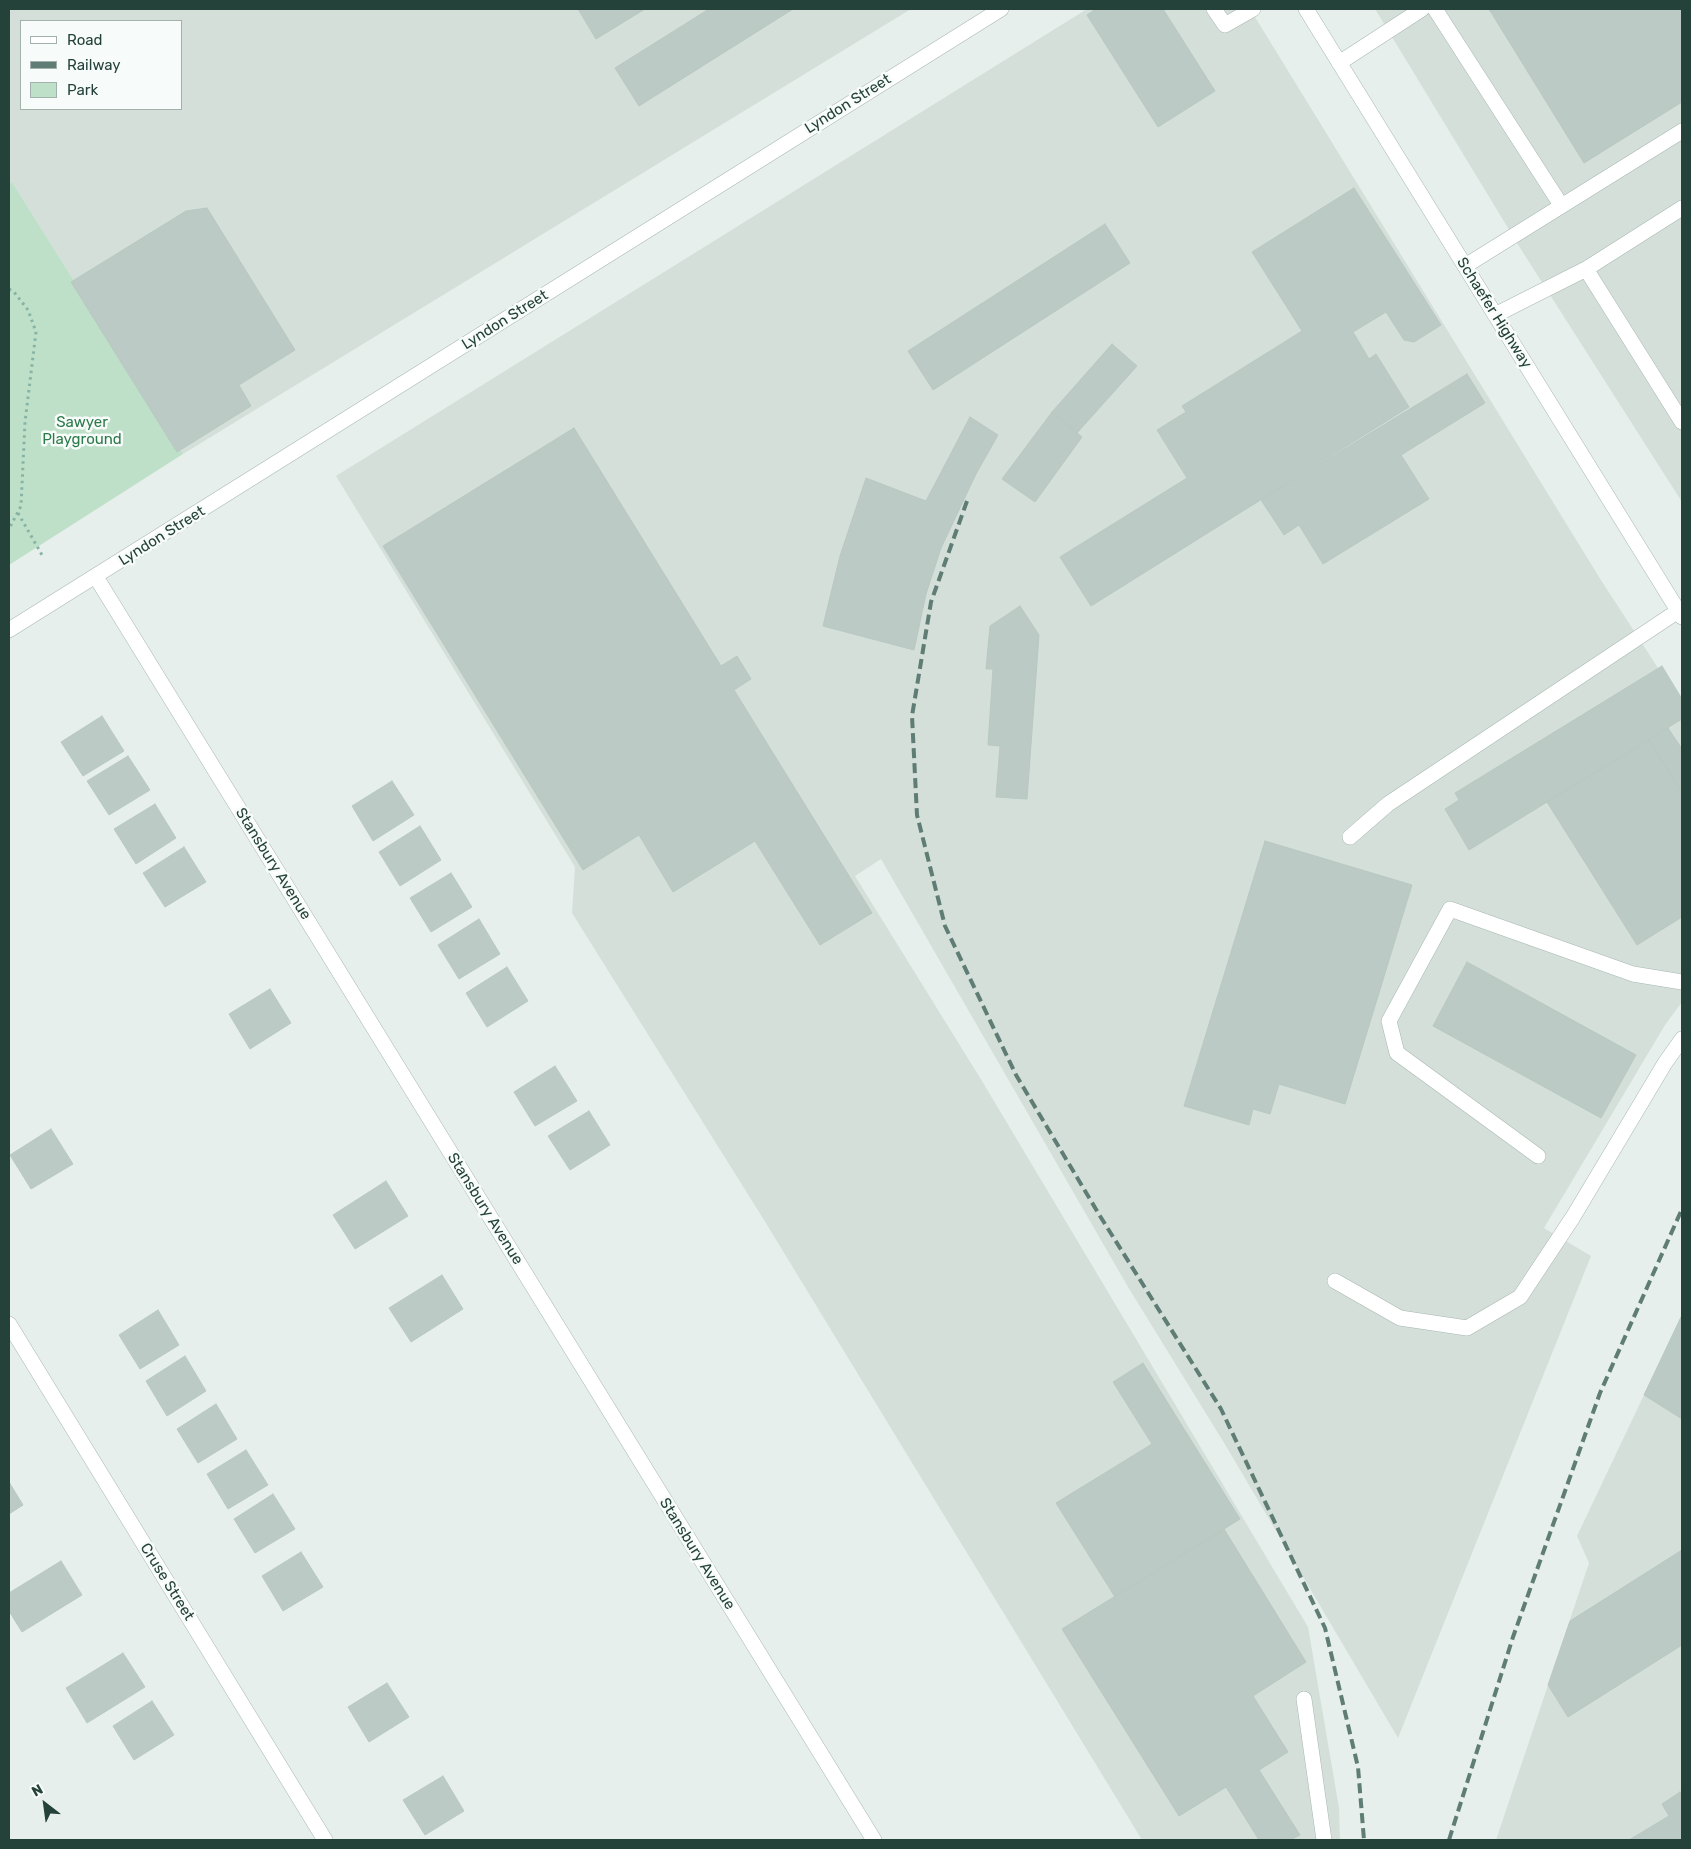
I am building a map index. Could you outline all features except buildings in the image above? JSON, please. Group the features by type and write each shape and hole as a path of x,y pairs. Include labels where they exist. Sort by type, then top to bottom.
{"street":[{"name":"Lyndon Street","path":"9,630 1001,9"},
{"path":"1214,9 1225,25 1253,9"},
{"name":"Schaefer Highway","path":"1306,9 1680,614"},
{"path":"1339,63 1422,9"},
{"path":"1434,9 1561,205"},
{"path":"1465,266 1682,131"},
{"path":"1495,315 1586,269 1682,208"},
{"path":"1586,269 1682,422"},
{"name":"Stansbury Avenue","path":"96,577 874,1840"},
{"path":"1350,837 1388,804 1680,614"},
{"path":"1538,1156 1397,1053 1389,1021 1450,909 1633,974 1682,982"},
{"path":"1335,1281 1400,1318 1467,1328 1520,1297 1573,1217 1665,1063 1682,1039"},
{"name":"Cruse Street","path":"9,1324 325,1840"},
{"path":"1304,1699 1324,1840"}],"path":[{"path":"9,289 14,292 28,310 36,332 25,422 21,506 9,529"},
{"path":"18,512 42,555"}],"shaded area":[{"path":"9,9 911,9 183,454 12,182 9,184"},
{"path":"1087,9 1250,9 1599,577 1682,705 1682,1002 1665,1025 1544,1228 1591,1256 1398,1738 1226,1446 1128,1287 881,859 855,876 982,1081 1308,1627 1339,1808 1340,1840 1142,1840 764,1220 572,913 575,867 336,476"},
{"path":"1375,9 1682,9 1682,502 1522,251"},
{"path":"1682,1315 1682,1840 1496,1840 1589,1563 1577,1536"}],"green space":[{"name":"Sawyer Playground","path":"12,182 183,454 9,565 9,184"}],"railway":[{"path":"967,501 931,602 912,716 917,815 945,926 1016,1075 1100,1216 1221,1409 1325,1628 1358,1767 1364,1840"},
{"path":"1449,1840 1513,1637 1600,1393 1682,1209"}]}
